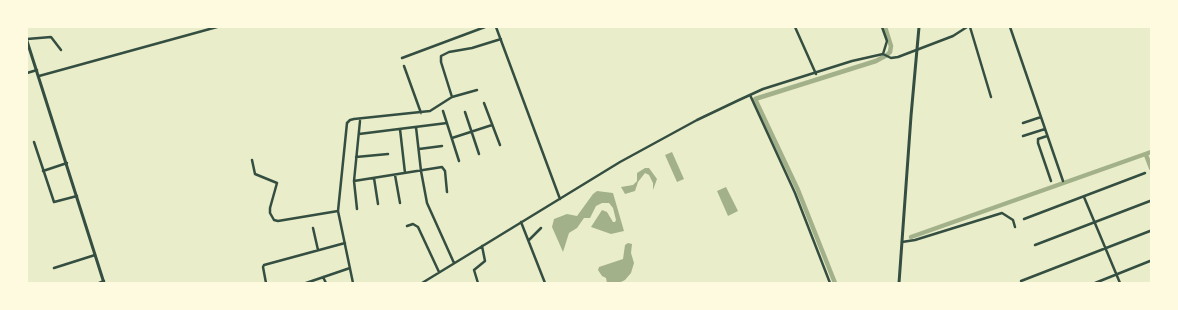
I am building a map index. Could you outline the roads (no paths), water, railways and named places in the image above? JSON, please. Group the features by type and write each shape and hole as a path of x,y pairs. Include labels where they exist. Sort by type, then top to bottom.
{"street":[{"path":"39,76 218,27"},
{"path":"402,58 484,27"},
{"path":"496,27 560,199"},
{"path":"795,27 816,74"},
{"path":"882,27 887,41 884,54"},
{"path":"900,283 919,27"},
{"path":"422,283 454,262 620,162 697,120 750,95 763,89 852,62 884,54 891,58 918,50 953,36 967,27"},
{"path":"970,27 991,98"},
{"path":"1010,27 1063,181"},
{"path":"61,50 51,37 27,40 104,282 99,283"},
{"path":"452,97 441,62 441,56 445,53 472,48 501,39"},
{"path":"404,66 421,113"},
{"path":"27,73 37,70"},
{"path":"353,283 338,211 347,124 350,120 430,111 452,97 477,90"},
{"path":"750,95 795,193 830,283"},
{"path":"484,103 500,145"},
{"path":"443,111 459,161"},
{"path":"465,112 479,154"},
{"path":"1023,123 1041,117"},
{"path":"357,209 354,181 360,121"},
{"path":"359,134 447,123"},
{"path":"452,138 492,125"},
{"path":"416,127 421,171 427,203 454,262"},
{"path":"400,129 405,173"},
{"path":"1023,136 1045,129"},
{"path":"1047,136 1038,139 1038,143 1051,181"},
{"path":"34,142 54,202 77,196"},
{"path":"419,149 442,146"},
{"path":"356,158 388,154"},
{"path":"252,160 254,174 277,183 270,208 270,213 274,220 278,221 338,211"},
{"path":"43,171 67,163"},
{"path":"354,181 444,168 447,192"},
{"path":"1024,219 1145,173"},
{"path":"395,175 400,203"},
{"path":"374,178 378,204"},
{"path":"1084,197 1120,283"},
{"path":"1036,245 1150,201"},
{"path":"902,242 914,240 1002,213 1013,220 1015,227"},
{"path":"521,222 544,283"},
{"path":"407,226 415,225 419,229 439,272"},
{"path":"313,228 318,250"},
{"path":"529,240 541,228"},
{"path":"1021,281 1150,231"},
{"path":"266,283 262,267 264,265 344,243"},
{"path":"478,283 474,270 485,261 482,246"},
{"path":"54,268 95,255"},
{"path":"1095,283 1150,261"},
{"path":"306,283 314,282 323,277 350,268"},
{"path":"323,277 326,283"},
{"path":"429,279 430,283"}],"waterway":[{"path":"835,283 798,190 755,99 876,61 887,55 890,52 891,46 885,27"},
{"path":"911,237 1151,152"},
{"path":"1146,155 1151,168"}]}
